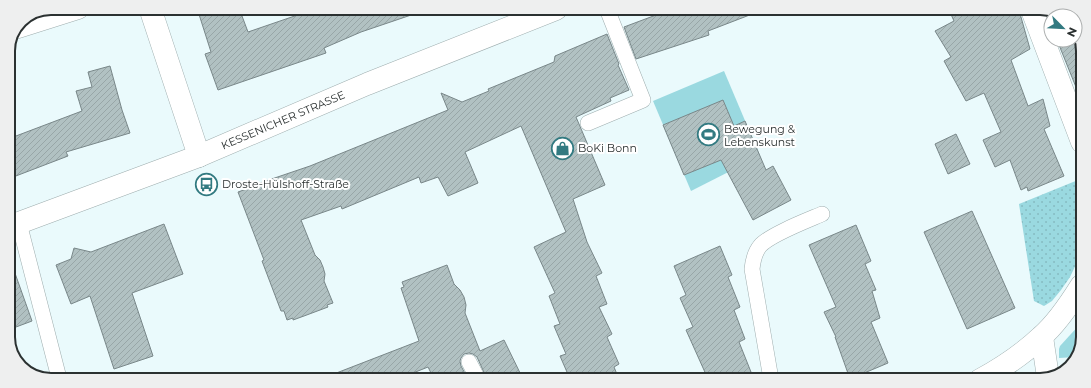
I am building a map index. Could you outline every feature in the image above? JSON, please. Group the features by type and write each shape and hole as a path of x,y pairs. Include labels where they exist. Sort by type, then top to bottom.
{"street":[{"path":"26,25 56,15"},
{"path":"152,15 199,156"},
{"name":"KESSENICHER STRASSE","path":"15,225 199,156 367,84 541,15"},
{"path":"1034,15 1076,126"},
{"path":"992,373 1042,336 1062,313 1076,293"},
{"path":"1042,336 1047,372"}],"lane":[{"path":"588,123 643,100 609,15"},
{"path":"770,373 752,269 753,261 756,252 767,239 822,214"},
{"path":"15,228 58,373"},
{"path":"469,362 475,373"}],"shaded area":[{"name":"Bewegung & Lebenskunst","path":"724,71 760,156 691,191 653,101"},
{"path":"1076,181 1076,264 1061,290 1052,301 1044,306 1034,301 1019,204"},
{"path":"1076,328 1074,349 1070,357 1059,358 1060,346"}],"building":[{"path":"199,15 242,15 248,32 298,15 411,15 361,32 324,48 326,53 218,90 205,54 211,52"},
{"path":"656,15 750,15 708,31 709,35 636,59 624,27"},
{"path":"951,15 1020,15 1030,49 1011,60 1028,106 1043,99 1050,126 1044,129 1064,176 1028,191 1027,187 1021,190 1010,160 995,167 983,140 1001,132 984,93 966,101 944,61 951,57 935,31 954,21"},
{"path":"607,34 629,90 610,98 611,101 576,117 605,185 573,199 587,242 602,273 596,276 607,304 599,307 612,334 607,337 619,364 614,367 616,373 567,373 560,356 566,354 554,326 560,324 549,296 555,293 534,247 566,232 521,126 465,152 478,183 448,196 438,177 421,183 419,177 342,209 341,206 301,220 315,255 320,260 323,267 325,274 324,281 333,303 327,305 328,307 304,316 293,320 293,318 287,320 284,311 281,311 262,261 264,260 238,192 310,166 448,110 441,93 462,102 489,91 488,89 554,62 555,56"},
{"path":"1060,48 1076,48 1076,87"},
{"path":"110,66 130,133 66,152 68,156 15,176 15,136 82,111 76,91 92,87 88,72"},
{"path":"723,100 734,126 745,121 766,170 773,166 791,200 753,220 721,160 684,175 663,125"},
{"path":"956,134 970,164 948,174 935,144"},
{"path":"972,211 1015,308 967,329 924,232"},
{"path":"164,224 183,274 132,293 153,356 114,369 90,296 71,304 56,265 71,259 74,248 91,252"},
{"path":"856,225 871,261 865,264 876,290 872,291 880,318 871,322 888,363 864,373 848,373 836,337 824,312 836,307 809,245"},
{"path":"720,246 732,275 728,277 740,307 734,310 745,339 739,342 751,372 705,373 686,330 693,327 680,298 686,295 674,266"},
{"path":"447,265 454,284 464,297 466,305 465,313 480,351 504,340 520,373 484,373 477,357 469,353 464,354 460,361 465,373 431,373 428,367 413,373 336,373 419,341 401,288 404,287 402,282"},
{"path":"15,273 32,321 15,327"}],"place":[{"name":"Bewegung & Lebenskunst","path":"709,135"},
{"name":"BoKi Bonn","path":"563,148"},
{"name":"Droste-Hülshoff-Straße","path":"206,184"}]}
